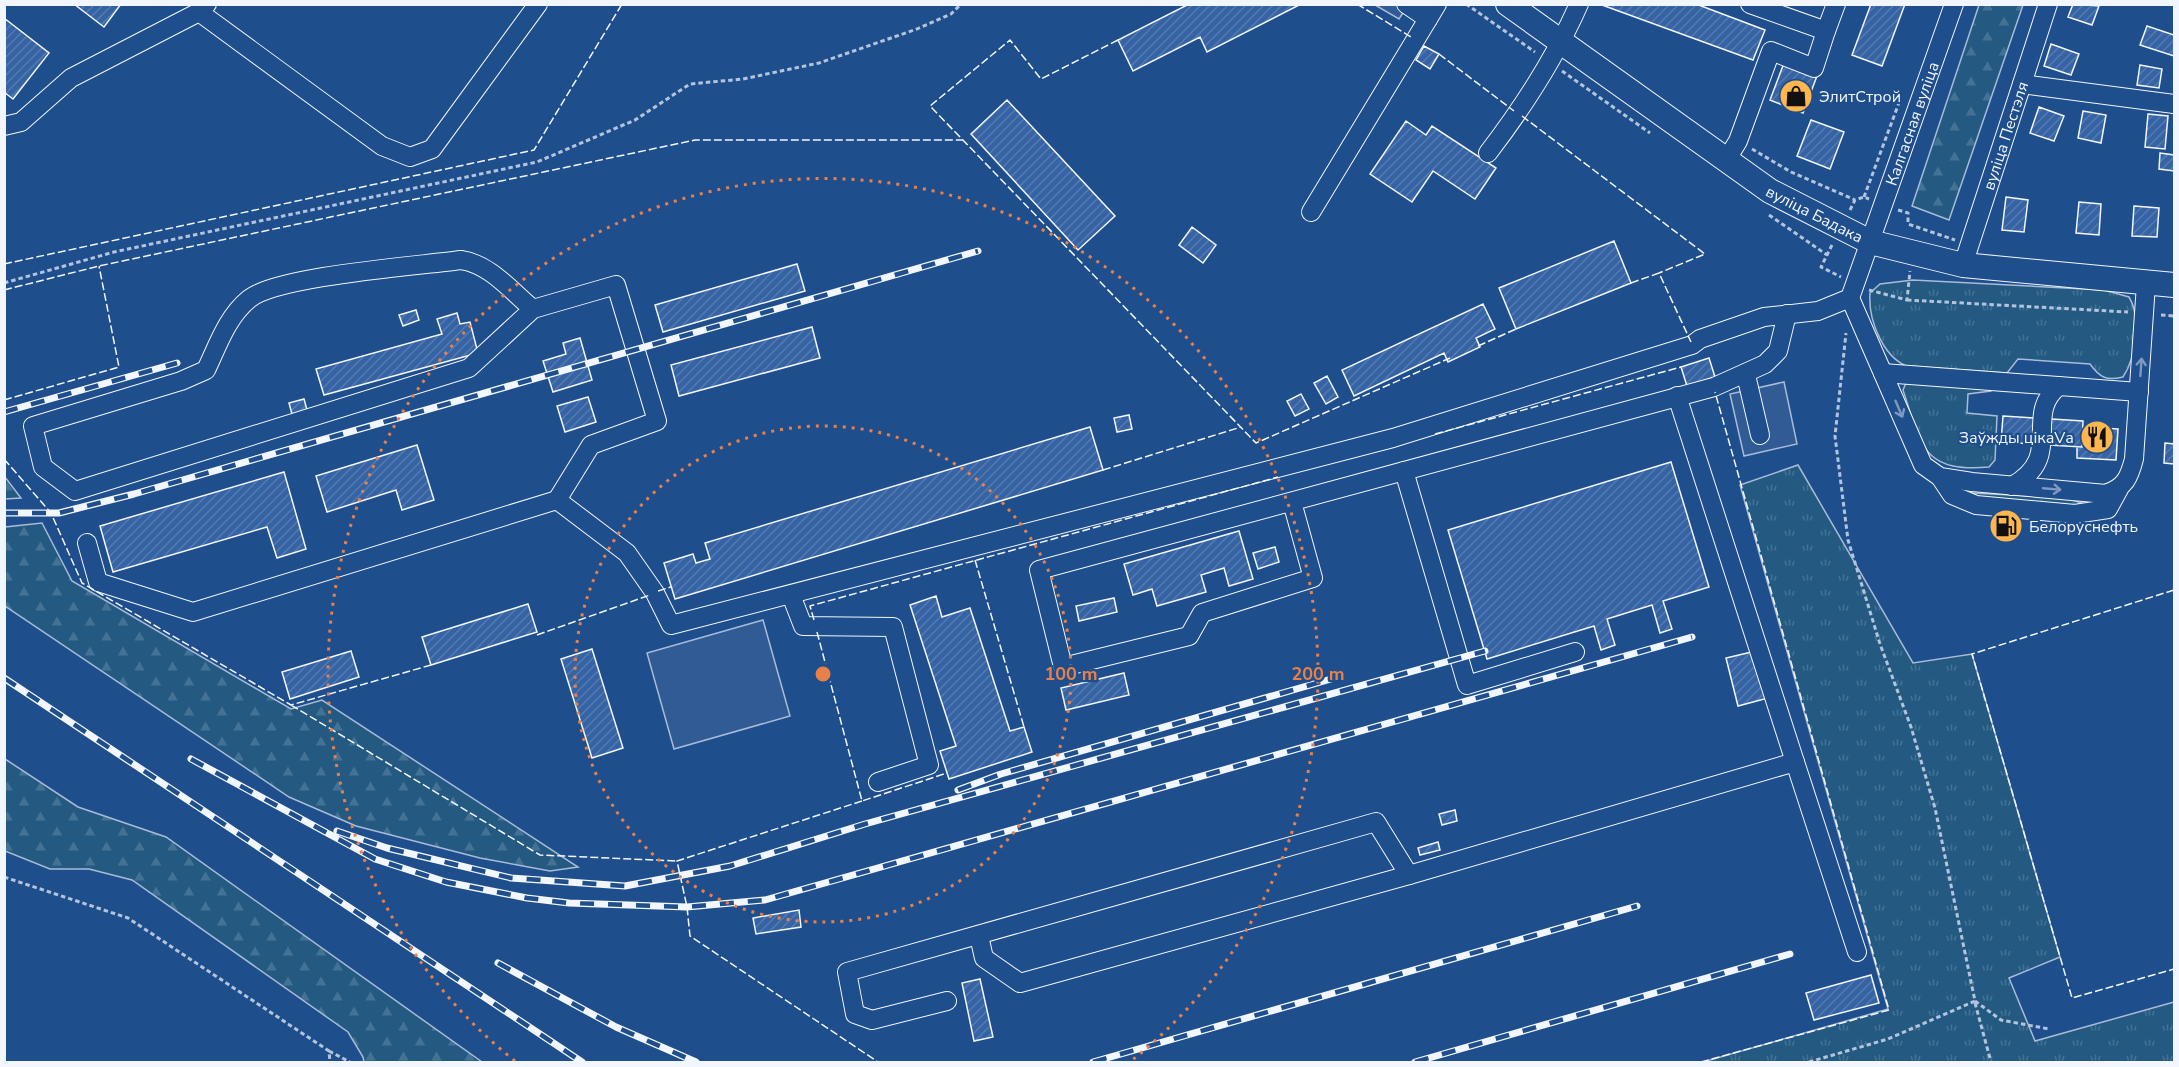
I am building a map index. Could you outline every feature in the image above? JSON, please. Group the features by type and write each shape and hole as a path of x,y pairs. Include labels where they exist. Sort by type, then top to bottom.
{"main road":[{"name":"вуліца Бадака","path":"1508,4 1563,42 1732,150 1770,191 1870,242 1963,265 2175,285"}],"street":[{"path":"4,126 21,122 71,78 203,8 382,146 410,157 432,149 538,4"},
{"path":"1311,212 1432,11 1406,4"},
{"path":"1488,153 1519,114 1563,42 1580,4"},
{"path":"1750,4 1826,31"},
{"path":"1732,150 1771,51 1814,68 1836,4"},
{"name":"Калгасная вуліца","path":"1852,291 1954,4"},
{"name":"вуліца Пестэля","path":"1963,265 2048,4"},
{"path":"2022,84 2173,98"},
{"path":"87,543 98,582 193,612 557,500 591,445 657,421 616,285 532,309 469,368 75,491 43,467 33,426 181,381 206,370 229,321 250,298 282,284 461,260 475,262 488,270 532,309"},
{"path":"557,500 627,553 655,593 671,625 1393,438 1692,345 1700,339 1764,317 1818,311 1852,291 1883,373 1923,465 1940,477 1952,495 1976,505 2075,514 2108,508 2128,480 2134,459 2146,284"},
{"path":"1292,502 1313,578 1203,613 1189,636 1063,667 1039,570 1714,387 1746,375 1765,364 1778,351 1787,314"},
{"path":"1883,373 2139,392"},
{"path":"1746,375 1760,435"},
{"path":"2012,486 2033,472 2040,457 2044,403 2049,394 2059,386"},
{"path":"1677,396 1857,952"},
{"path":"1404,471 1467,685 1575,652"},
{"path":"1940,477 2106,494 2120,489"},
{"path":"791,595 803,626 893,627 929,765 878,782"},
{"path":"979,936 984,958 1020,983 1409,875 1795,762"},
{"path":"947,1002 872,1020 855,1014 847,972 1376,822 1409,875"}],"path":[{"path":"4,283 114,252 537,162 635,120 690,84 783,73 819,63 917,29 951,14 961,4"},
{"path":"1732,150 1791,172 1855,200"},
{"path":"1907,300 1912,254 1921,229"},
{"path":"1821,267 1852,291 1907,300 2145,313"},
{"path":"1846,333 1835,436 1848,540 1880,644 1911,728 1935,808 1975,1001 1991,1062"},
{"path":"4,877 128,918 329,1051 350,1062"},
{"path":"1975,1001 2001,1020 2049,1029"},
{"path":"1809,1062 1888,1039 1975,1001"},
{"path":"329,1051 330,1062"}],"green space":[{"path":"1979,5 2023,5 1949,220 1912,206"},
{"path":"1913,280 2104,290 2129,297 2133,305 2136,326 2131,359 2123,377 2112,379 2101,375 2090,364 2018,359 2007,373 1906,366 1890,354 1878,335 1871,314 1870,293 1880,284"},
{"path":"1906,383 1992,388 1991,391 1968,394 1967,413 1997,416 1995,460 1989,467 1967,468 1949,465 1937,460 1927,451 1914,426 1903,390"},
{"path":"1798,465 1913,663 1972,654 2060,957 2009,978 2035,1041 2174,1002 2174,1062 1703,1062 1888,1009 1740,485"},
{"path":"5,477 21,498 5,499"},
{"path":"1972,493 2066,498 2082,503 2073,506 1977,497"},
{"path":"42,523 72,581 291,709 322,700 578,867 550,871 480,858 356,826 289,797 5,606 5,527"},
{"path":"5,759 78,807 166,837 482,1062 364,1062 348,1032 132,880 89,869 50,869 5,851"}],"shaded area":[{"path":"1375,5 1408,5 1399,19"},
{"path":"1784,382 1797,444 1744,456 1730,394"},
{"path":"763,620 790,716 674,749 647,653"}],"building":[{"path":"74,4 121,4 104,27"},
{"path":"1189,4 1301,4 1207,52 1200,37 1133,71 1118,40"},
{"path":"1696,4 1765,30 1753,60 1602,5"},
{"path":"1871,4 1905,4 1882,66 1852,55"},
{"path":"2073,4 2099,6 2092,25 2068,17"},
{"path":"4,18 49,53 13,99 4,92"},
{"path":"2147,26 2174,35 2174,56 2140,45"},
{"path":"2051,44 2079,54 2071,75 2044,66"},
{"path":"1424,46 1439,54 1430,69 1416,60"},
{"path":"1784,63 1817,76 1803,113 1770,100"},
{"path":"2140,65 2162,69 2159,88 2137,85"},
{"path":"1007,100 1115,216 1078,250 971,134"},
{"path":"2039,107 2064,116 2054,141 2030,133"},
{"path":"2083,111 2106,115 2101,143 2078,138"},
{"path":"2148,114 2168,116 2165,149 2145,147"},
{"path":"1811,120 1844,132 1830,169 1797,156"},
{"path":"1406,121 1426,135 1432,126 1496,168 1475,199 1433,171 1412,202 1370,174"},
{"path":"2160,153 2174,155 2174,171 2159,169"},
{"path":"2006,197 2028,200 2024,232 2002,230"},
{"path":"2079,202 2101,204 2099,235 2076,233"},
{"path":"2134,206 2159,208 2157,237 2132,236"},
{"path":"1192,227 1216,245 1203,263 1179,245"},
{"path":"1614,241 1631,283 1516,329 1499,288"},
{"path":"797,264 805,291 663,332 655,305"},
{"path":"1483,304 1495,329 1476,338 1480,347 1448,362 1444,353 1354,396 1342,370"},
{"path":"416,310 419,320 403,326 399,315"},
{"path":"457,313 460,324 470,322 478,353 324,395 316,369 442,334 437,319"},
{"path":"812,327 820,358 679,396 671,365"},
{"path":"580,338 592,380 553,392 543,361 566,354 563,343"},
{"path":"1709,358 1715,377 1687,386 1681,367"},
{"path":"1327,376 1338,397 1326,404 1314,383"},
{"path":"1301,394 1309,409 1295,416 1287,401"},
{"path":"588,397 596,422 565,432 557,406"},
{"path":"304,399 307,410 292,414 289,403"},
{"path":"1129,415 1132,429 1117,432 1114,418"},
{"path":"2003,416 2083,421 2082,447 2001,442"},
{"path":"1090,427 1103,470 675,599 664,563 693,554 696,563 710,559 705,543"},
{"path":"2083,427 2118,429 2116,460 2077,458 2077,447 2082,447"},
{"path":"2165,443 2174,444 2174,464 2164,463"},
{"path":"417,445 434,500 402,510 396,490 327,512 316,476"},
{"path":"1671,462 1709,587 1663,601 1672,629 1660,633 1652,605 1607,619 1615,645 1601,650 1594,626 1487,659 1448,530"},
{"path":"284,472 306,549 277,558 267,527 113,572 100,526"},
{"path":"1239,531 1253,579 1229,586 1224,568 1201,575 1206,592 1157,606 1152,589 1133,595 1124,564"},
{"path":"1275,547 1279,562 1258,569 1253,553"},
{"path":"936,596 942,617 970,608 1010,731 1024,727 1032,752 949,779 940,751 956,746 910,605"},
{"path":"1114,598 1117,612 1079,621 1076,606"},
{"path":"528,604 537,632 431,665 422,637"},
{"path":"592,649 623,748 592,758 561,659"},
{"path":"351,651 359,677 290,699 282,672"},
{"path":"1756,651 1768,698 1738,706 1726,658"},
{"path":"1124,673 1129,695 1066,710 1061,688"},
{"path":"1455,810 1457,821 1442,825 1439,814"},
{"path":"1438,842 1440,850 1420,855 1418,848"},
{"path":"799,910 801,927 756,934 753,918"},
{"path":"1871,975 1879,1003 1814,1020 1806,993"},
{"path":"980,979 993,1037 974,1041 962,983"}],"railway":[{"path":"4,513 59,513 134,494 978,251"},
{"path":"4,412 177,363"},
{"path":"191,759 375,859 446,882 527,898 569,903 687,907 765,900 1692,637"},
{"path":"337,831 387,848 511,878 625,886 730,866 865,824 1485,651"},
{"path":"4,678 582,1062"},
{"path":"958,790 1001,774 1331,679"},
{"path":"1093,1062 1637,906"},
{"path":"1415,1062 1790,954"},
{"path":"498,963 616,1027 696,1062"}],"fence":[{"path":"4,264 534,150 622,4"},
{"path":"1357,4 1411,37"},
{"path":"1118,40 1041,79 1010,40 930,106 1256,443 1450,358"},
{"path":"1439,54 1514,111"},
{"path":"1522,116 1705,254 1659,273"},
{"path":"4,290 99,266 695,140 963,140"},
{"path":"4,400 119,367 99,266"},
{"path":"1631,283 1659,273 1691,342"},
{"path":"1478,346 1516,329"},
{"path":"1435,434 1681,367"},
{"path":"1701,1062 1889,1010 1715,392"},
{"path":"1103,470 1241,427"},
{"path":"4,459 51,513 82,583 291,705 431,665"},
{"path":"814,620 810,606 1278,477"},
{"path":"975,560 1024,727"},
{"path":"658,591 671,587"},
{"path":"2174,590 1972,654 2072,998 2174,969"},
{"path":"537,635 650,595"},
{"path":"817,632 862,801 947,773"},
{"path":"291,705 540,855 677,861"},
{"path":"862,801 677,861 687,907 690,936 878,1062"}],"place":[{"name":"ЭлитСтрой","path":"1796,96"},
{"name":"Заўжды цікаVа","path":"2097,437"},
{"name":"Белоруснефть","path":"2006,526"}]}
